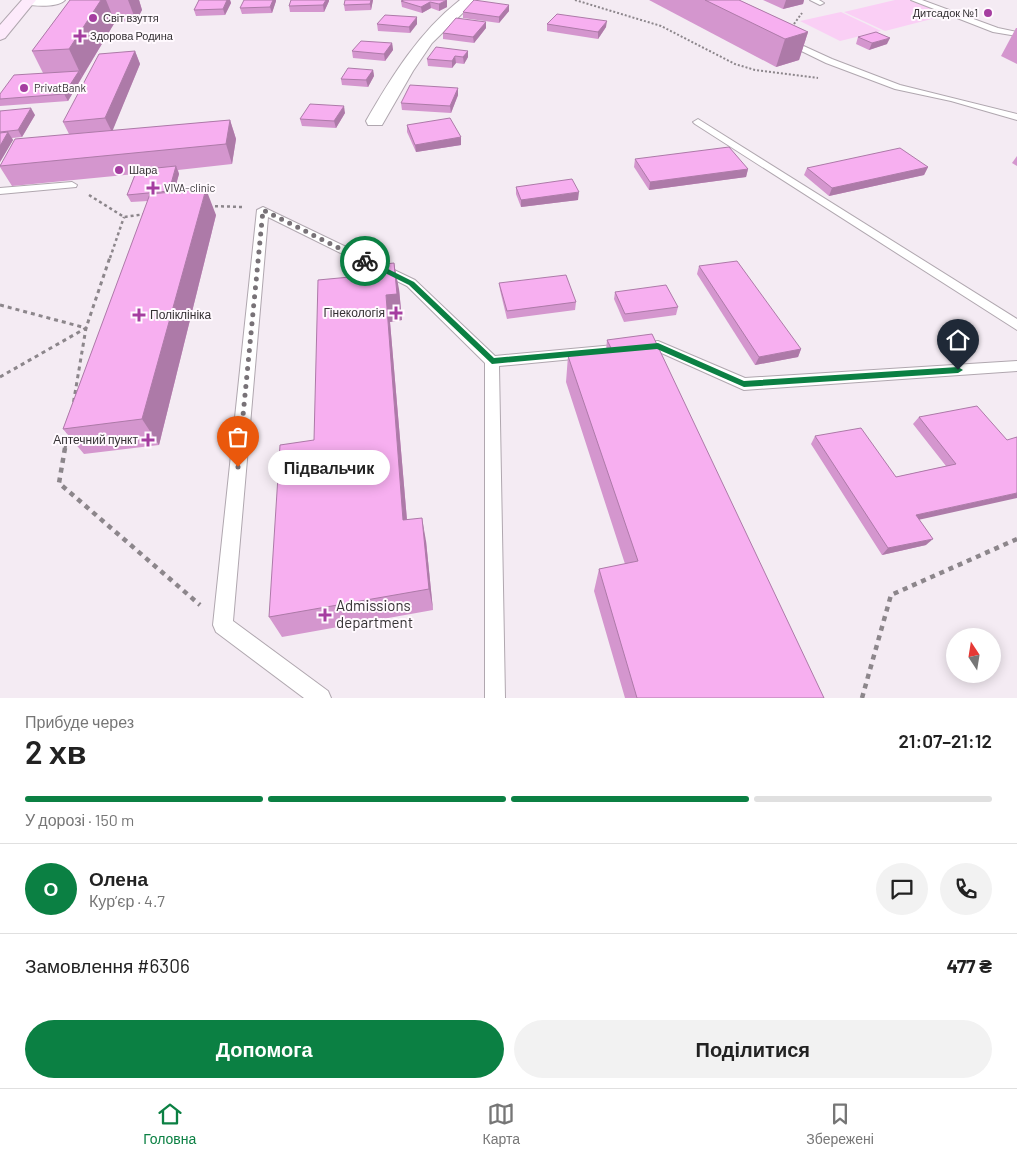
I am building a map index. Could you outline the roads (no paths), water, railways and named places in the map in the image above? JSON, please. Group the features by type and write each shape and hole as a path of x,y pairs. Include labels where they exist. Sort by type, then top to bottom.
{"main road":[{"path":"0,35 29,0"}],"street":[{"path":"29,0 58,0"},
{"path":"375,121 402,72 418,51 450,13 469,0"}],"lane":[{"path":"915,0 996,30 1015,33"},
{"path":"779,37 829,61 898,87 1017,116"},
{"path":"698,122 1017,325"},
{"path":"0,191 72,185"},
{"path":"321,698 223,624 263,210 411,284 492,361 495,698"},
{"path":"492,361 658,346 744,384 1017,366"}],"place":[{"name":"Дитсадок №1","path":"988,13"},
{"name":"Світ взуття","path":"93,18"},
{"name":"Здорова Родина","path":"80,36"},
{"name":"PrivatBank","path":"24,88"},
{"name":"Шара","path":"119,170"},
{"name":"VIVA-clinic","path":"153,188"},
{"name":"Гінекологія","path":"396,313"},
{"name":"Поліклініка","path":"139,315"},
{"name":"Аптечний пункт","path":"148,440"},
{"name":"Підвальчик","path":"238,467"},
{"name":"Admissions department","path":"325,615"}]}
